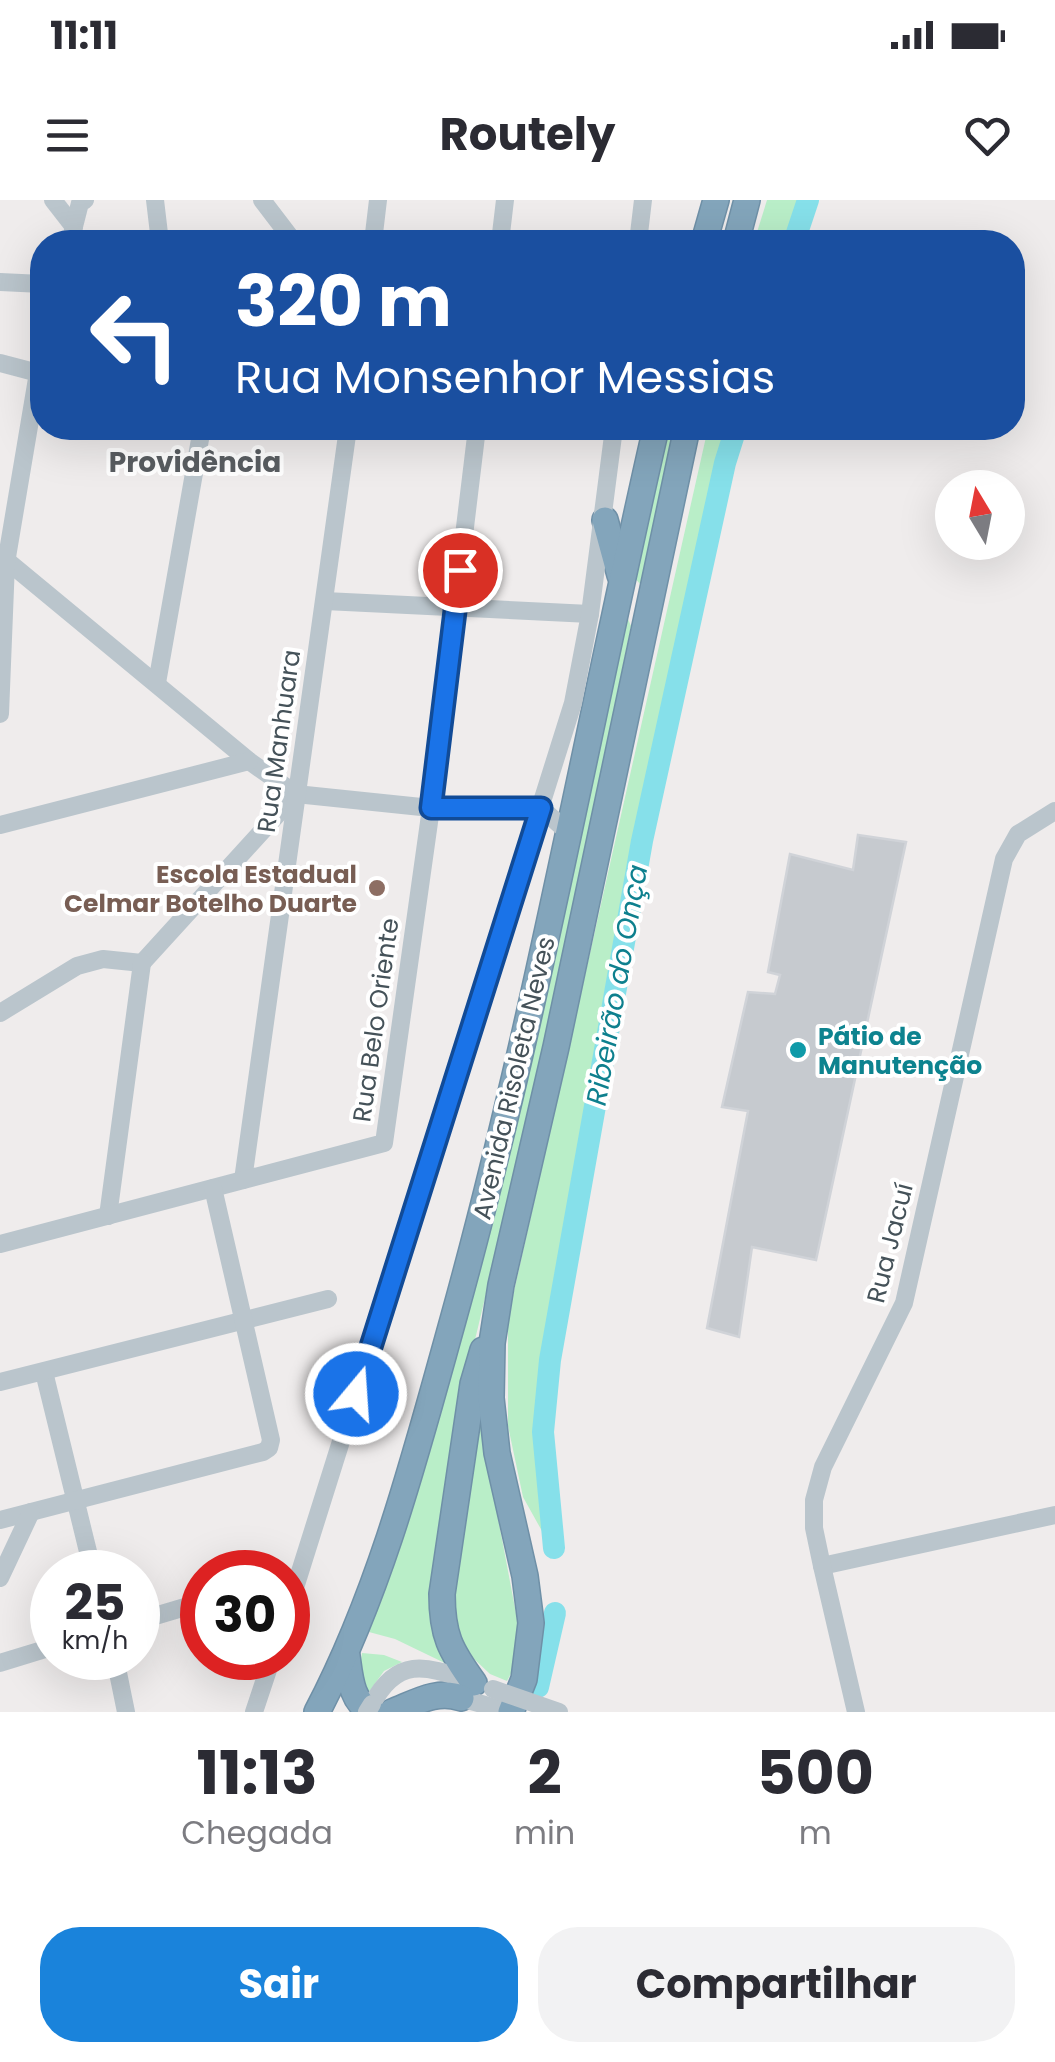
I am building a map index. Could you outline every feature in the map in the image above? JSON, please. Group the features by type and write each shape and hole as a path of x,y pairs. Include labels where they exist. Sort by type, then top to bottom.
{"highway":[{"path":"707,230 716,200"},
{"path":"739,230 747,200"},
{"name":"Avenida Risoleta Neves","path":"317,1712 347,1656 414,1461 480,1224 526,1038 653,440"},
{"name":"Avenida Risoleta Neves","path":"489,1700 524,1679 531,1623 525,1576 497,1454 492,1343 501,1285 560,1027 684,440"},
{"path":"605,520 622,580"},
{"path":"489,1700 446,1638 442,1594 473,1384 501,1285"},
{"path":"347,1656 355,1694 362,1707 376,1710 450,1694 489,1700"},
{"path":"438,1712 489,1700"}],"street":[{"path":"53,200 69,230"},
{"path":"155,200 159,230"},
{"path":"262,200 285,230"},
{"path":"374,230 378,200"},
{"path":"501,230 505,200"},
{"path":"639,230 643,200"},
{"path":"74,230 82,202"},
{"path":"0,282 30,283"},
{"path":"0,364 30,371"},
{"path":"0,714 3,560 30,424"},
{"path":"157,683 200,440"},
{"name":"Rua Manhuara","path":"243,1180 346,440"},
{"name":"Rua Belo Oriente","path":"243,1180 384,1144 431,808 476,440"},
{"path":"307,1550 573,702 605,520 613,440"},
{"path":"3,560 249,761 296,794 431,808 541,808 569,832"},
{"path":"325,601 590,614"},
{"path":"0,826 249,761"},
{"path":"108,1216 142,963 296,794"},
{"name":"Rua Jacuí","path":"856,1712 814,1528 814,1500 823,1467 904,1304 1004,859 1018,834 1055,811"},
{"path":"0,1013 77,966 102,959 142,963"},
{"path":"0,1244 243,1180"},
{"path":"0,1520 264,1452 271,1440 213,1188"},
{"path":"0,1382 328,1299"},
{"path":"44,1372 88,1550"},
{"path":"0,1578 31,1512"},
{"path":"822,1566 1055,1515"},
{"path":"0,1663 30,1654"},
{"path":"119,1680 126,1712"},
{"path":"254,1712 265,1680"},
{"path":"489,1700 559,1712"}],"green space":[{"path":"767,200 803,200 793,230 758,230"},
{"path":"662,440 674,440 641,585 633,576"},
{"path":"705,440 729,440 622,923 551,1325 539,1427 547,1540 523,1497 508,1426 508,1318"},
{"path":"625,612 631,626 545,1047 468,1369 443,1558 453,1667 395,1639 369,1632 449,1382 483,1255 544,998"},
{"path":"475,1396 518,1624 516,1664 507,1681 490,1674 473,1658 460,1637 451,1594"},
{"path":"362,1653 402,1662 384,1671 363,1700 359,1673"}],"building":[{"name":"Pátio de Manutenção","path":"858,835 906,842 816,1260 752,1247 739,1337 707,1328 748,1111 722,1107 748,992 775,994 780,975 768,972 790,854 853,870"}],"waterway":[{"name":"Ribeirão do Onça","path":"798,230 808,200"},
{"name":"Ribeirão do Onça","path":"554,1548 543,1432 550,1360 642,841 732,440"},
{"name":"Ribeirão do Onça","path":"538,1687 555,1613"}],"place":[{"name":"Escola Estadual Celmar Botelho Duarte","path":"377,888"},
{"name":"Pátio de Manutenção","path":"798,1050"}],"district":[{"name":"Providência","path":"195,462"}],"route":[{"path":"356,1394 541,808 431,808 460,570"}]}
